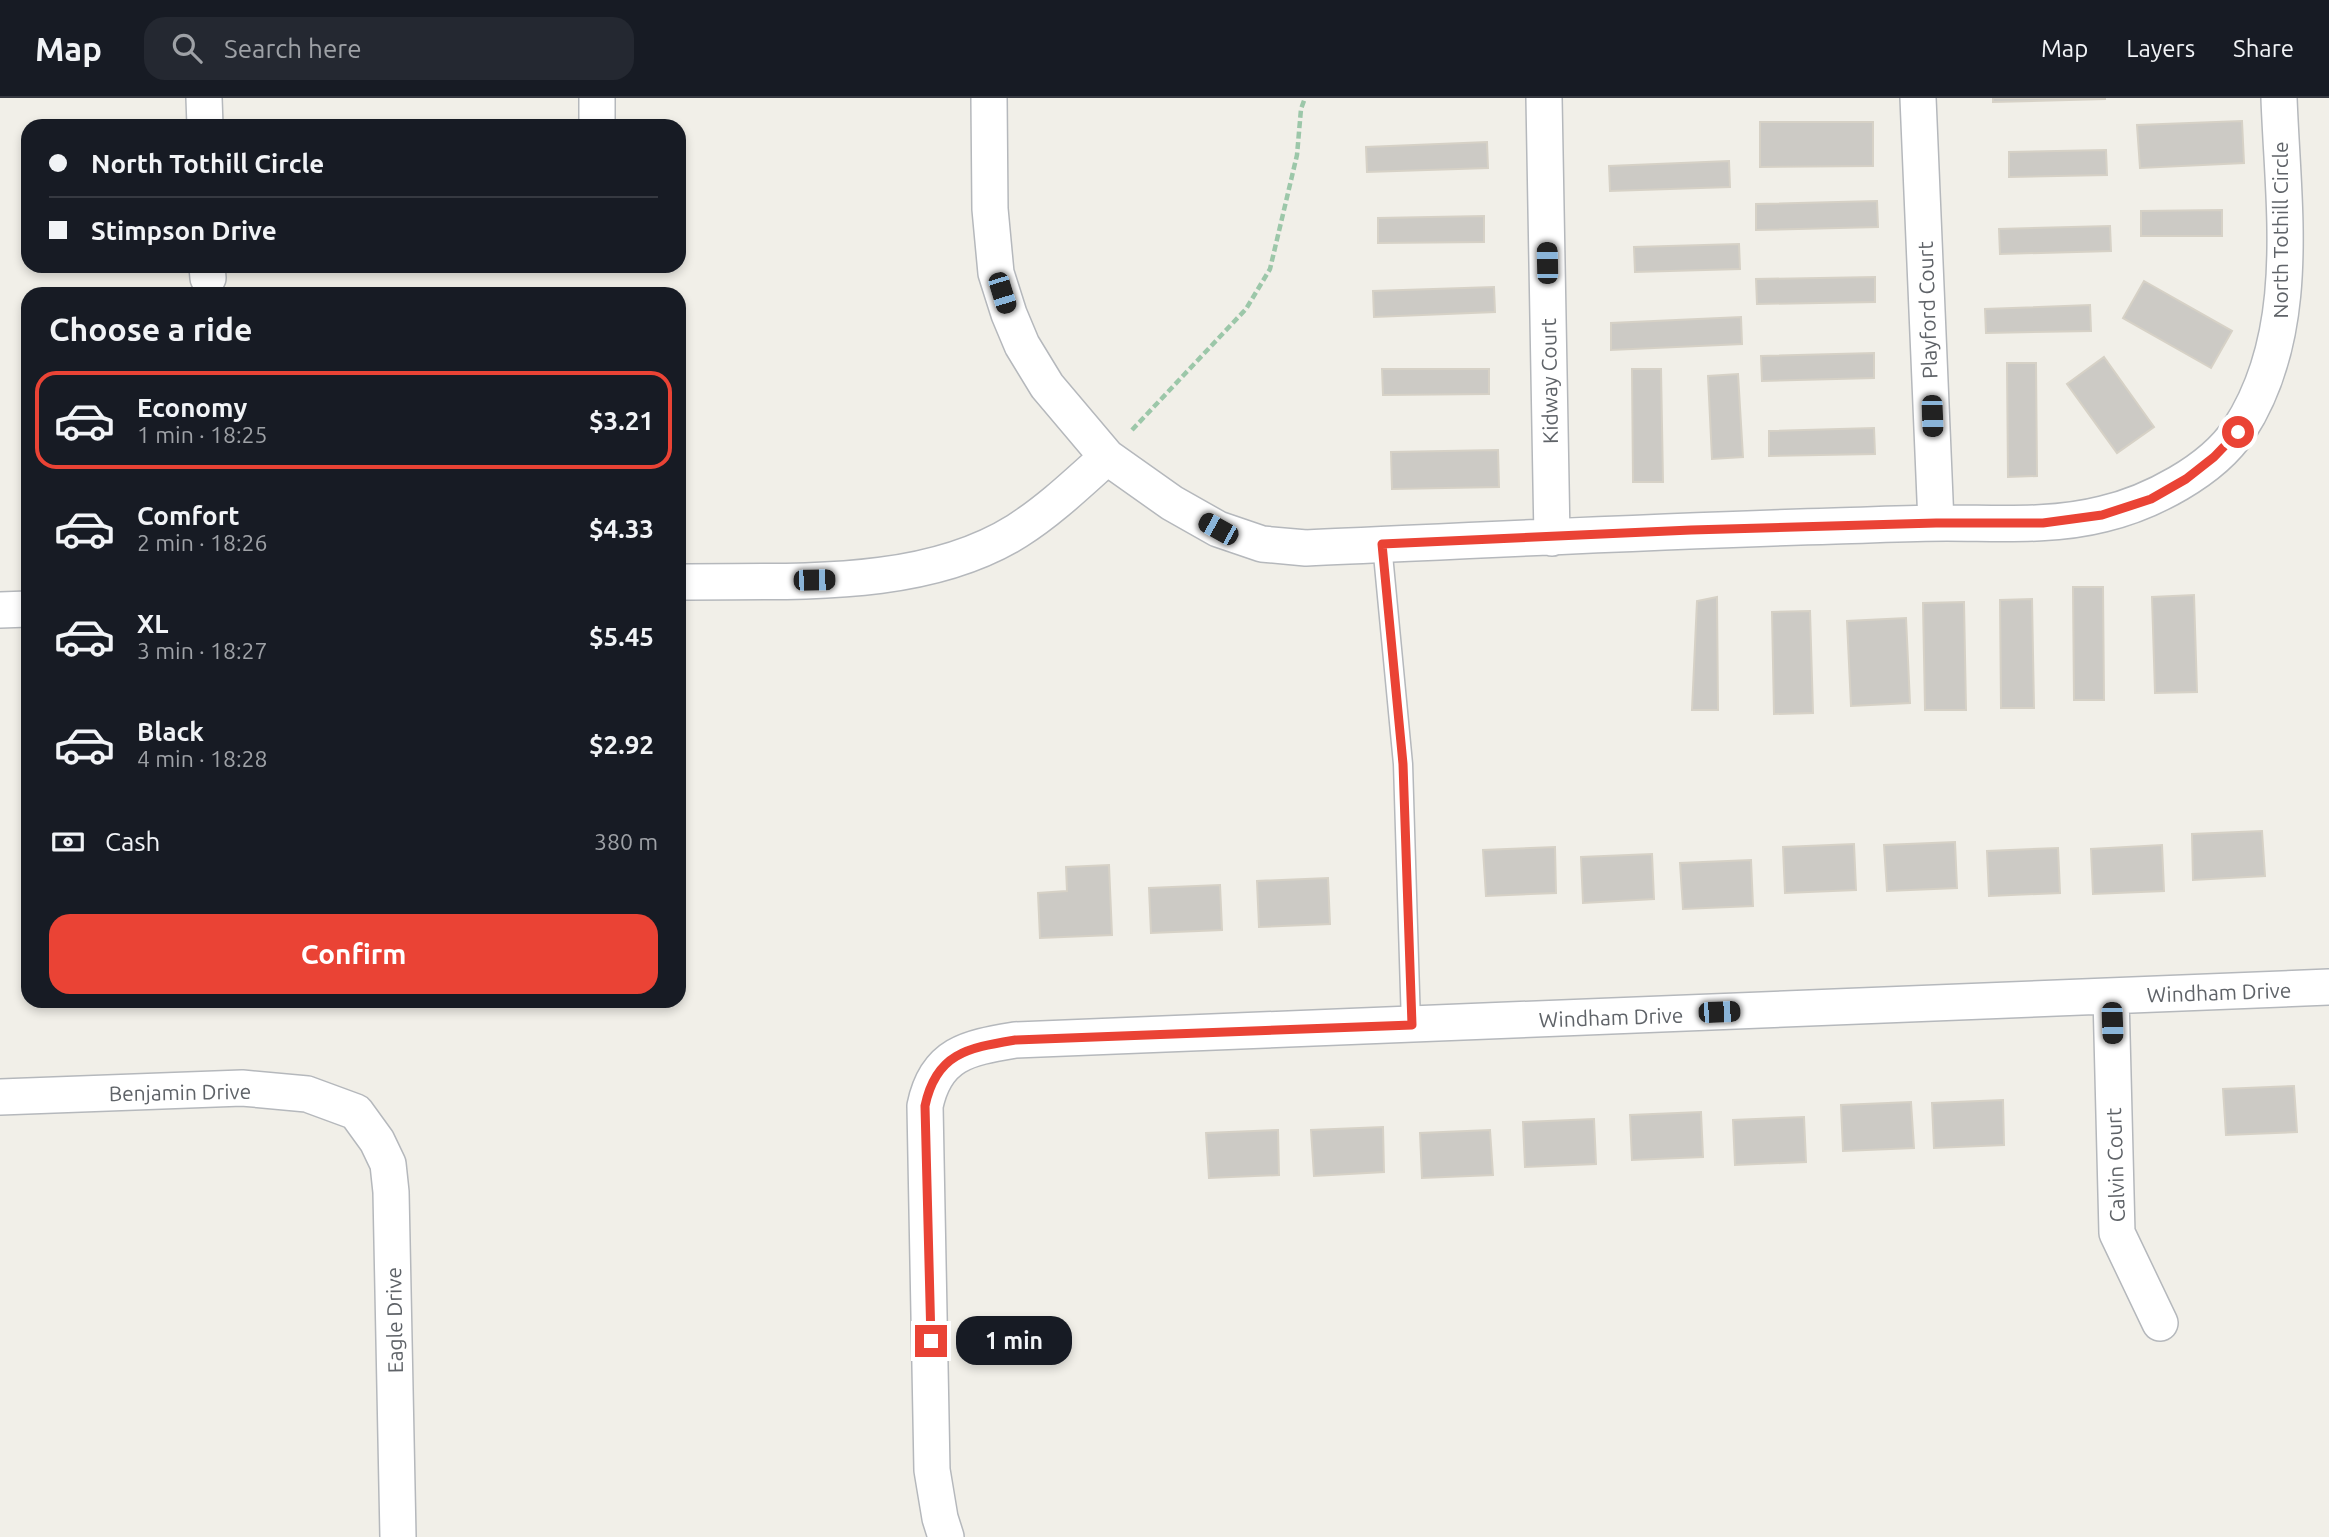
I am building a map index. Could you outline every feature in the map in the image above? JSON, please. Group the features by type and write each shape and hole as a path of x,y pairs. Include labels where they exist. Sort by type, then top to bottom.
{"street":[{"path":"204,98 205,119"},
{"path":"597,98 597,119"},
{"name":"North Tothill Circle","path":"989,98 990,209 996,273 1022,345 1047,386 1107,457 1183,509 1218,529 1262,544 1306,548 1691,530 1936,523 2043,523 2102,515 2151,499 2186,479 2214,457 2238,432 2258,396 2271,362 2282,304 2284,238 2279,98"},
{"name":"Kidway Court","path":"1544,98 1552,538"},
{"name":"Playford Court","path":"1918,98 1936,523"},
{"path":"686,582 841,579 934,567 976,551 1016,531 1063,497 1107,457"},
{"path":"0,610 21,609"},
{"name":"Windham Drive","path":"946,1537 932,1470 925,1123 929,1086 941,1068 957,1055 975,1046 1015,1040 2329,987"},
{"name":"Calvin Court","path":"2111,996 2117,1233 2160,1323"},
{"name":"Benjamin Drive","path":"0,1097 242,1088 307,1094 356,1112"},
{"name":"Eagle Drive","path":"356,1112 377,1142 388,1164 391,1192 397,1537"}],"lane":[{"path":"1382,544 1403,764 1412,1025"}],"path":[{"path":"1107,457 1246,309 1270,270 1297,155 1301,109 1305,98"}],"building":[{"path":"1993,98 2105,98 2105,99 1993,102"},
{"path":"2242,121 2244,163 2140,168 2137,125"},
{"path":"1760,122 1873,122 1873,166 1760,167"},
{"path":"1487,142 1488,168 1367,172 1366,147"},
{"path":"2106,150 2107,175 2009,177 2009,152"},
{"path":"1729,161 1730,187 1610,191 1609,166"},
{"path":"1877,201 1878,227 1756,230 1756,204"},
{"path":"2222,210 2222,236 2141,236 2141,211"},
{"path":"1484,216 1484,242 1378,243 1378,218"},
{"path":"2110,226 2111,251 2000,254 1999,229"},
{"path":"1739,244 1740,269 1635,272 1634,247"},
{"path":"1875,277 1875,302 1757,304 1756,279"},
{"path":"2144,281 2232,331 2211,368 2123,318"},
{"path":"1494,287 1495,312 1374,317 1373,291"},
{"path":"2090,305 2091,331 1986,333 1985,309"},
{"path":"1741,317 1742,344 1611,350 1611,323"},
{"path":"1874,353 1874,378 1762,381 1761,356"},
{"path":"2104,357 2154,427 2117,453 2067,384"},
{"path":"2007,363 2036,363 2037,476 2008,477"},
{"path":"1382,369 1489,369 1489,394 1383,395"},
{"path":"1632,369 1661,369 1663,482 1633,482"},
{"path":"1738,374 1743,457 1712,459 1708,376"},
{"path":"1874,428 1875,454 1769,456 1769,431"},
{"path":"1498,450 1499,487 1392,489 1391,452"},
{"path":"2073,587 2103,587 2104,700 2074,700"},
{"path":"2194,595 2197,692 2155,693 2152,597"},
{"path":"1717,597 1718,710 1692,710 1697,601"},
{"path":"2032,599 2034,708 2001,708 2000,600"},
{"path":"1964,602 1966,710 1925,710 1923,603"},
{"path":"1810,611 1813,713 1774,714 1772,612"},
{"path":"1906,618 1910,703 1851,706 1847,621"},
{"path":"2262,831 2265,876 2193,880 2192,834"},
{"path":"1955,842 1957,888 1887,891 1884,845"},
{"path":"1854,844 1856,890 1785,893 1783,847"},
{"path":"2162,845 2164,891 2093,894 2091,849"},
{"path":"1555,847 1556,893 1486,896 1483,850"},
{"path":"2058,848 2060,893 1989,896 1987,851"},
{"path":"1652,854 1654,899 1583,903 1581,857"},
{"path":"1751,860 1753,906 1683,909 1680,863"},
{"path":"1109,865 1112,935 1040,938 1038,893 1067,891 1066,867"},
{"path":"1328,878 1330,924 1259,927 1257,881"},
{"path":"1220,885 1222,930 1151,933 1149,888"},
{"path":"2294,1086 2297,1132 2226,1135 2223,1089"},
{"path":"2003,1100 2004,1145 1934,1148 1932,1103"},
{"path":"1911,1102 1914,1148 1843,1151 1841,1105"},
{"path":"1701,1112 1703,1157 1632,1160 1630,1115"},
{"path":"1804,1117 1806,1162 1735,1165 1733,1120"},
{"path":"1594,1119 1596,1164 1525,1167 1523,1122"},
{"path":"1383,1127 1384,1172 1314,1176 1311,1130"},
{"path":"1278,1130 1279,1175 1209,1178 1206,1133"},
{"path":"1490,1130 1493,1175 1422,1178 1420,1133"}],"route":[{"path":"931,1341 925,1106 929,1086 941,1068 957,1055 975,1046 1015,1040 1412,1025 1403,764 1382,544 1691,530 1936,523 2043,523 2102,515 2151,499 2186,479 2214,457 2238,432"}]}
